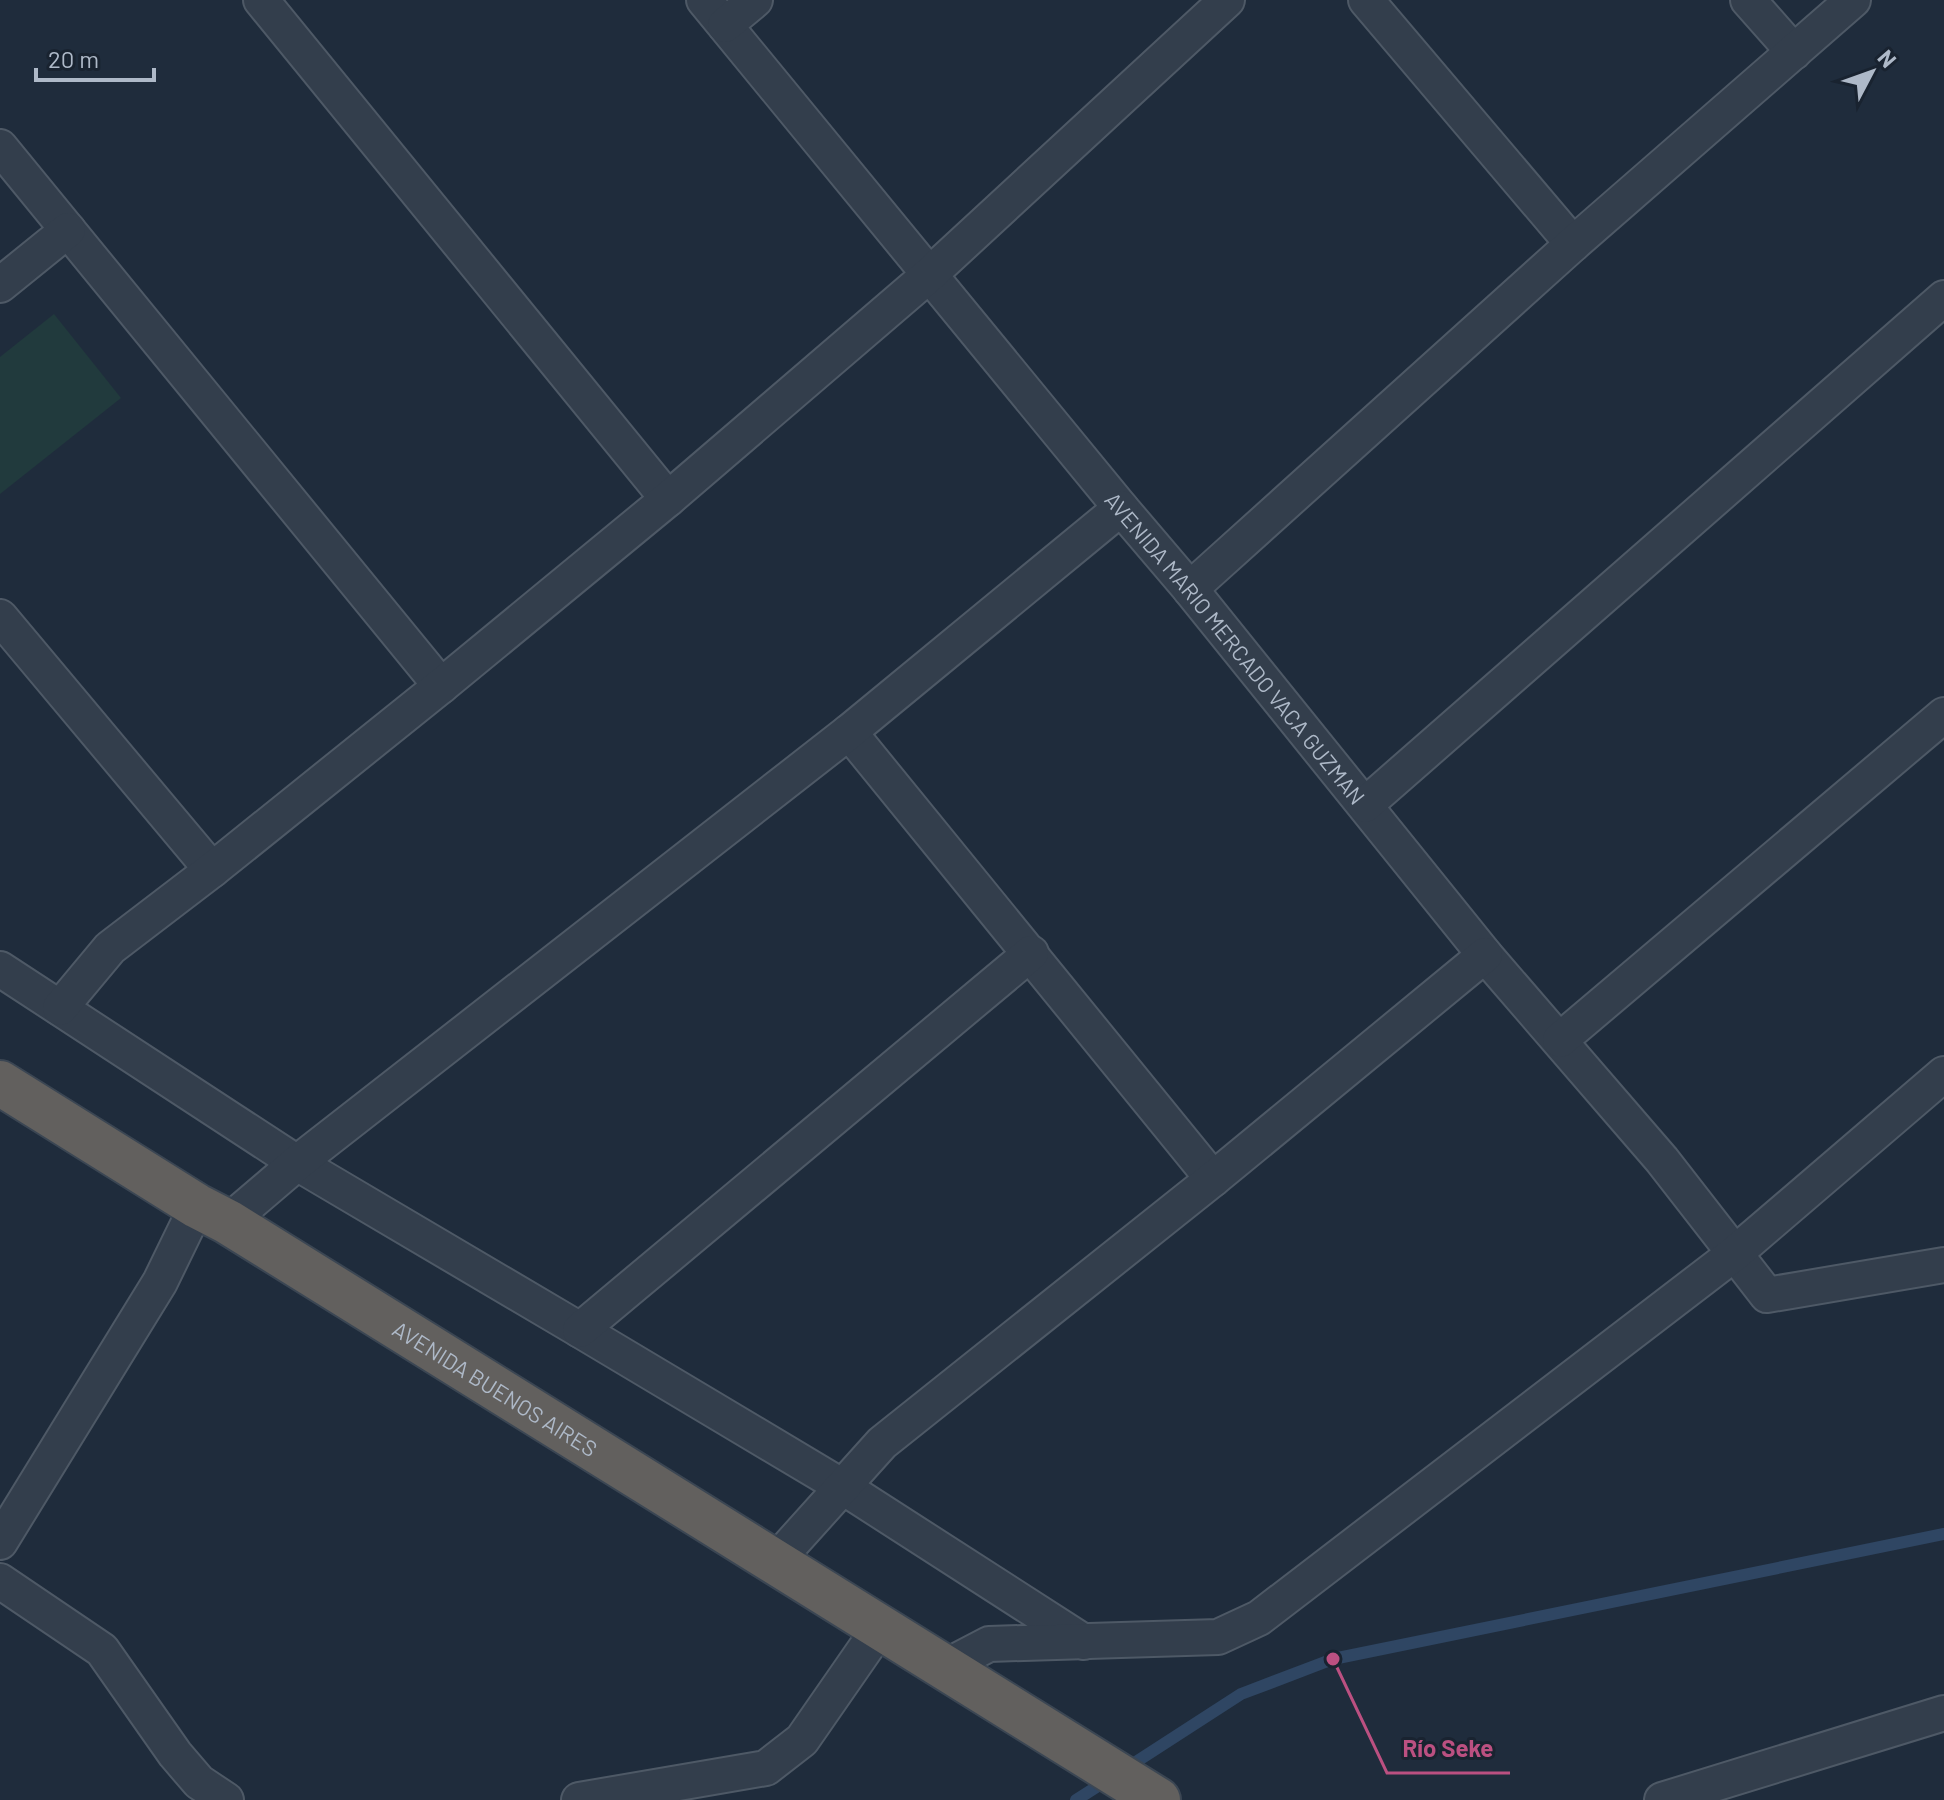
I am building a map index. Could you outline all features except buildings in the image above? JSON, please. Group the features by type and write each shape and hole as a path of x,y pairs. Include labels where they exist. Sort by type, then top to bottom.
{"highway":[{"name":"AVENIDA BUENOS AIRES","path":"0,1083 1150,1795"}],"street":[{"path":"261,0 668,499"},
{"path":"715,13 755,0"},
{"path":"60,1008 110,948 441,686 668,499 929,275 1227,0"},
{"path":"1366,0 1573,244"},
{"path":"1748,0 1794,52"},
{"path":"1190,589 1573,244 1853,0"},
{"name":"AVENIDA MARIO MERCADO VACA GUZMAN","path":"715,13 1190,589 1485,955 1662,1160 1767,1295 1944,1265"},
{"path":"0,147 441,686"},
{"path":"0,285 68,230"},
{"path":"1365,805 1944,298"},
{"path":"0,1542 160,1282 212,1214 297,1163 849,732 1121,508"},
{"path":"0,617 212,870"},
{"path":"1560,1040 1944,715"},
{"path":"849,732 1213,1179"},
{"path":"580,1330 1031,953"},
{"path":"774,1563 882,1443 1213,1179 1485,955"},
{"path":"0,969 297,1163 843,1487 1084,1642"},
{"path":"943,1668 989,1644 1218,1637 1259,1618 1734,1254 1944,1074"},
{"path":"0,1581 102,1650 175,1754 199,1782 226,1800"},
{"path":"579,1800 766,1768 802,1740 879,1629"},
{"path":"1662,1800 1944,1713"}],"green space":[{"path":"54,314 121,398 0,494 0,357"}],"waterway":[{"path":"1125,1769 1241,1694 1333,1659 1944,1534"},
{"path":"1076,1800 1109,1779"}],"place":[{"name":"Río Seke","path":"1333,1659"}]}
